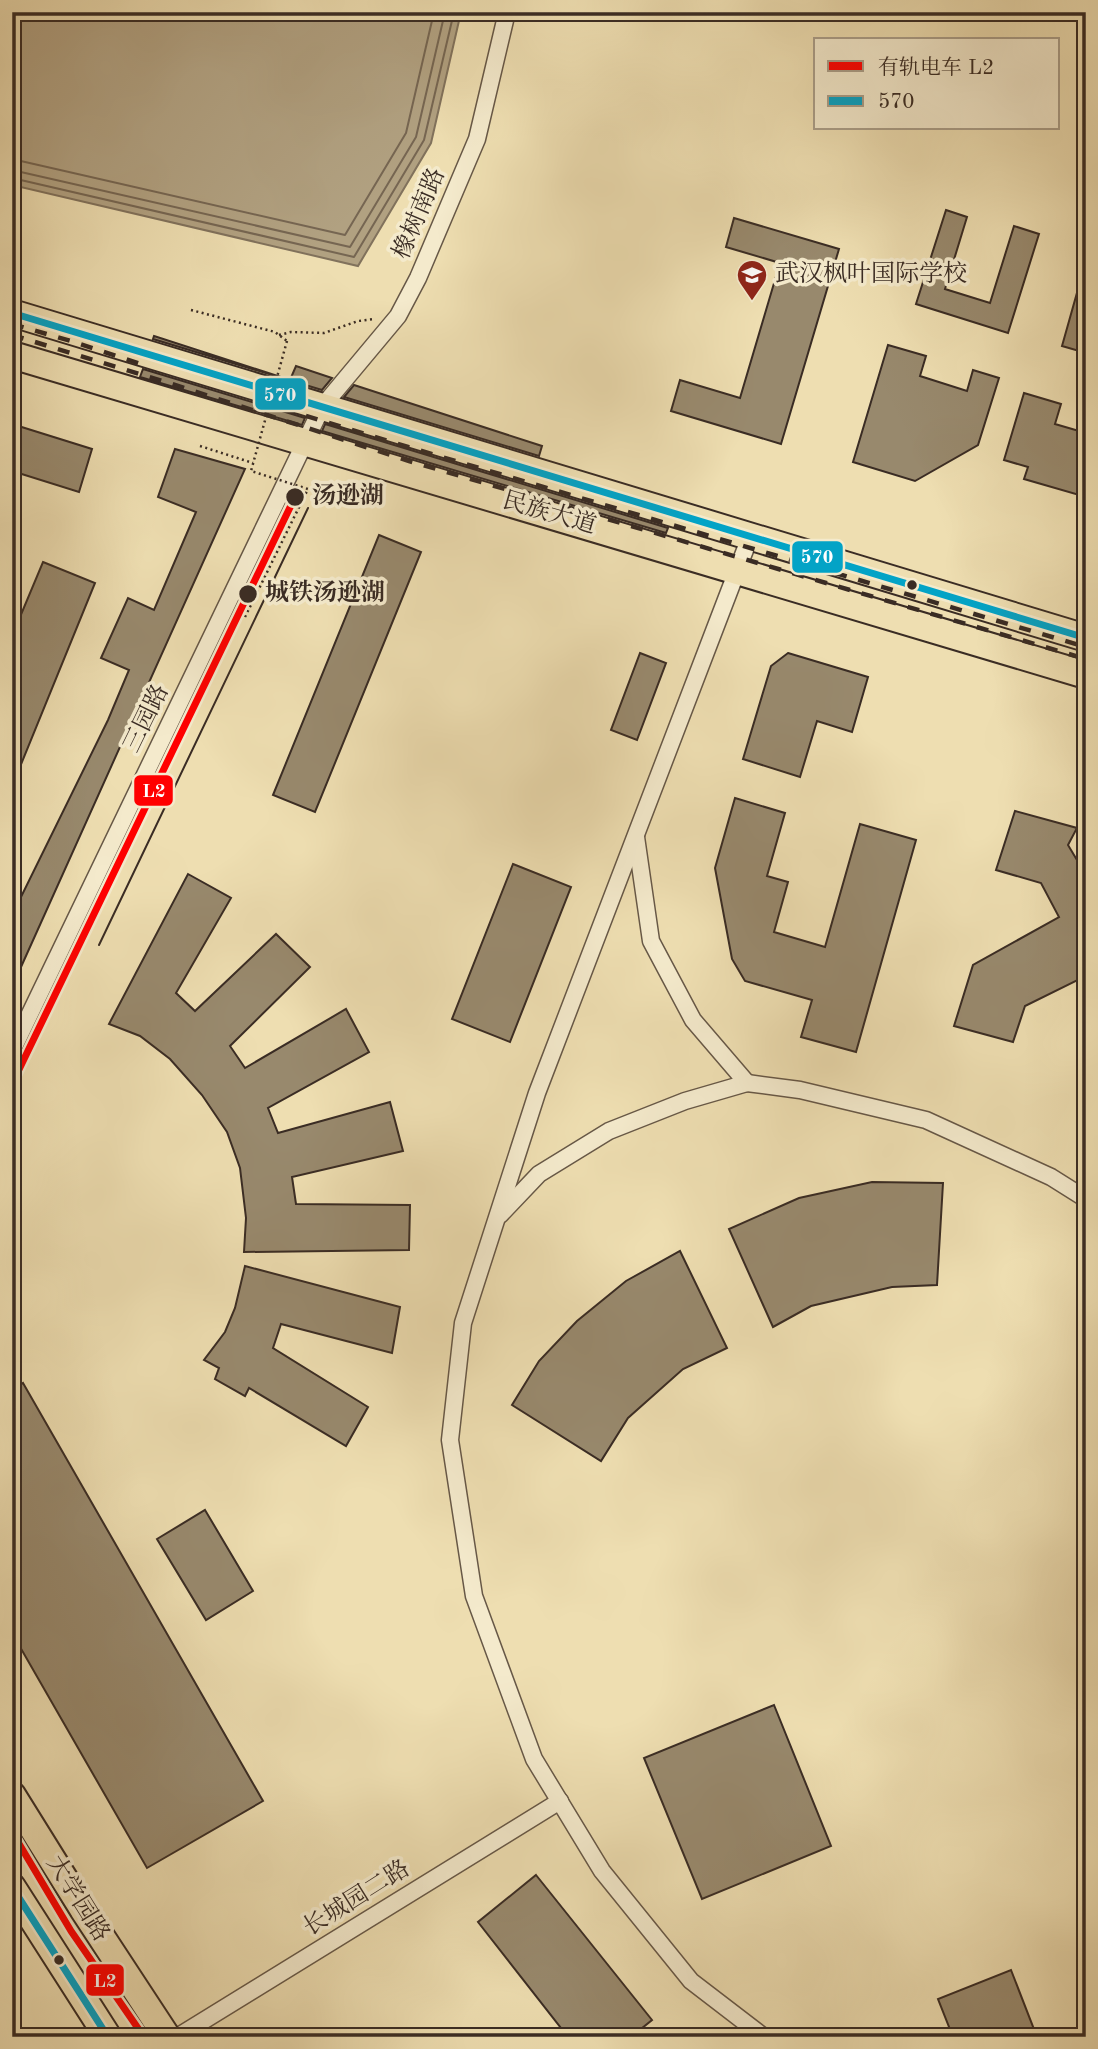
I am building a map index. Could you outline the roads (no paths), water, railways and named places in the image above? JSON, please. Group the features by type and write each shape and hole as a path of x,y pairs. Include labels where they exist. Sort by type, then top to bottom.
{"main road":[{"name":"民族大道","path":"12,313 1086,638"},
{"name":"民族大道","path":"12,355 1086,675"},
{"name":"大学园路","path":"12,1795 167,2037"},
{"name":"大学园路","path":"12,1887 108,2037"}],"street":[{"name":"橡树南路","path":"322,407 398,316 418,278 477,139 508,12"},
{"name":"三园路","path":"12,1051 322,407"},
{"path":"750,537 537,1093 463,1323 450,1440 474,1596 534,1759 602,1871 691,1980 764,2037"},
{"path":"636,834 651,941 693,1020 747,1083"},
{"path":"496,1219 539,1174 609,1131 685,1101 747,1083 800,1090 926,1120 1051,1177 1086,1199"},
{"name":"长城园二路","path":"177,2037 560,1801"}],"water":[{"path":"12,12 461,12 431,143 358,266 12,185"}],"tram line":[{"name":"L2","path":"12,1084 295,497"},
{"path":"99,945 308,508"},
{"name":"L2","path":"12,1832 71,1931 144,2037"}],"railway":[{"path":"12,324 147,366"},
{"path":"12,335 409,461 1086,659"},
{"path":"260,402 1086,647"}],"place":[{"name":"武汉枫叶国际学校","path":"752,302"},
{"name":"汤逊湖","path":"295,497"},
{"name":"城铁汤逊湖","path":"248,594"}]}
